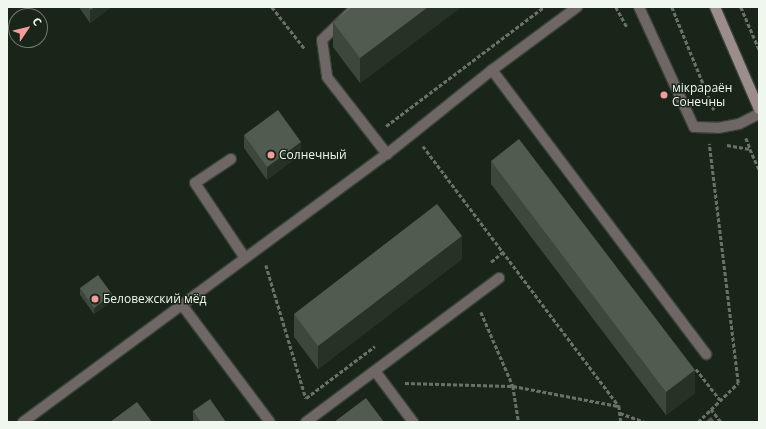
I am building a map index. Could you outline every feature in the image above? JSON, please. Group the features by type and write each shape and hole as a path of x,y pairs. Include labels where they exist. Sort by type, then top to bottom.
{"main road":[{"path":"714,7 759,109"}],"lane":[{"path":"356,7 322,40 327,77 387,154"},
{"path":"23,422 387,154 492,70 577,7"},
{"path":"639,7 694,127 718,128 740,124 759,114"},
{"path":"492,70 706,354"},
{"path":"231,159 196,183 245,258"},
{"path":"309,420 499,278"},
{"path":"182,305 270,422"},
{"path":"375,371 413,422"}],"path":[{"path":"272,7 309,54"},
{"path":"373,136 544,7"},
{"path":"672,7 705,92 714,111 721,110"},
{"path":"741,7 759,49"},
{"path":"740,124 750,149"},
{"path":"698,422 738,383 709,142"},
{"path":"261,247 309,420"},
{"path":"475,297 513,386 519,422"},
{"path":"383,381 513,386 619,406 621,422"},
{"path":"711,409 721,422"},
{"path":"620,412 645,422"}],"building":[{"path":"88,7 95,7 90,10"},
{"path":"353,7 428,7 360,58 333,22"},
{"path":"278,110 301,142 267,167 244,135"},
{"path":"519,139 695,370 666,392 491,161"},
{"path":"437,204 462,236 318,346 294,314"},
{"path":"98,275 112,294 94,308 80,288"},
{"path":"366,398 384,422 334,422"},
{"path":"210,399 226,422 201,422 193,411"},
{"path":"137,402 152,422 110,422"},
{"path":"711,417 715,422 705,422"}],"place":[{"name":"мікрараён Сонечны","path":"664,95"},
{"name":"Солнечный","path":"271,155"},
{"name":"Беловежский мёд","path":"95,299"}]}
